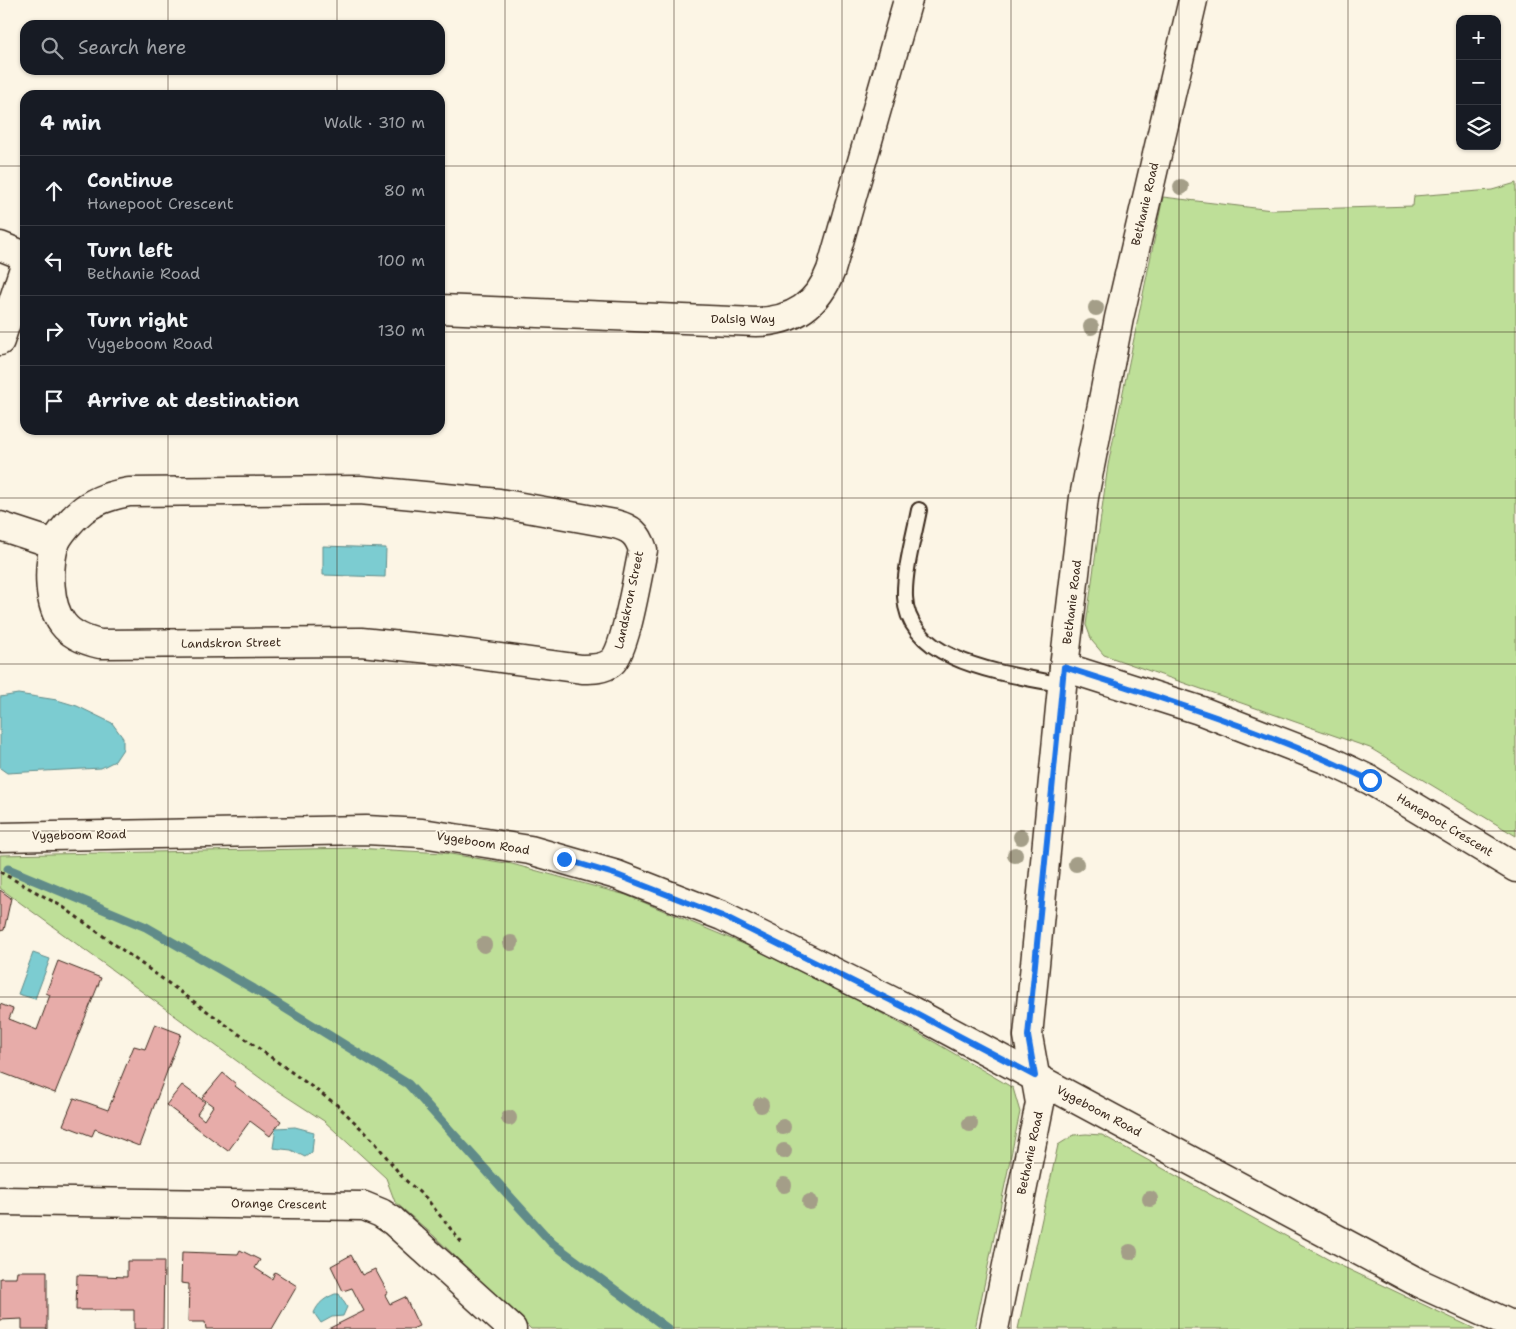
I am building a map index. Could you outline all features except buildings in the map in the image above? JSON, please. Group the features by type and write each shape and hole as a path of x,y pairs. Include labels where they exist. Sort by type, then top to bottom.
{"street":[{"name":"Dalsig Way","path":"445,309 756,322 771,322 799,312 819,294 831,270 908,0"},
{"name":"Bethanie Road","path":"994,1329 1040,1103 1028,1036 1063,676 1088,478 1119,318 1193,0"},
{"path":"0,246 20,254"},
{"path":"0,341 20,280"},
{"name":"Landskron Street","path":"360,490 499,503 615,524 632,529 640,541 643,550 618,652 610,664 593,669 582,669 441,650 361,642 100,644 78,637 71,632 63,625 56,611 50,572 55,544 83,510 105,497 129,492 360,490"},
{"path":"0,526 55,544"},
{"name":"Hanepoot Crescent","path":"1063,676 1199,710 1330,761 1370,780 1516,868"},
{"name":"Vygeboom Road","path":"0,837 366,830 422,833 530,850 617,875 722,916 912,1011 1419,1283 1516,1327"},
{"name":"Orange Crescent","path":"0,1201 364,1206 381,1213 393,1221 512,1329"}],"lane":[{"path":"919,510 905,590 908,612 919,631 942,652 966,663 1063,676"}],"path":[{"path":"0,872 63,907 337,1105 373,1140 403,1178 426,1198 463,1244"}],"green space":[{"path":"1516,183 1516,836 1370,748 1104,655 1092,641 1086,625 1108,465 1163,197 1272,210 1413,206 1414,196 1492,190"},
{"path":"355,848 444,853 512,864 626,895 746,945 850,996 1013,1088 1020,1112 975,1329 531,1329 434,1236 395,1202 386,1178 324,1121 278,1091 0,888 0,855"},
{"path":"1074,1135 1102,1135 1333,1262 1475,1329 1018,1329 1058,1145"}],"water":[{"path":"323,546 386,548 385,577 323,575"},
{"path":"18,694 57,700 77,706 112,723 123,738 123,749 115,761 101,768 7,773 0,768 0,697"},
{"path":"33,953 50,959 35,999 18,994"},
{"path":"295,1127 314,1132 312,1152 305,1157 291,1150 273,1148 276,1128"},
{"path":"335,1294 339,1294 347,1307 343,1316 332,1317 321,1323 314,1313 322,1301"}],"waterway":[{"path":"8,869 146,927 254,989 408,1084 552,1243 668,1329"}],"route":[{"path":"564,859 617,875 722,916 912,1011 1035,1076 1028,1036 1064,667 1199,710 1330,761 1370,780"}]}
